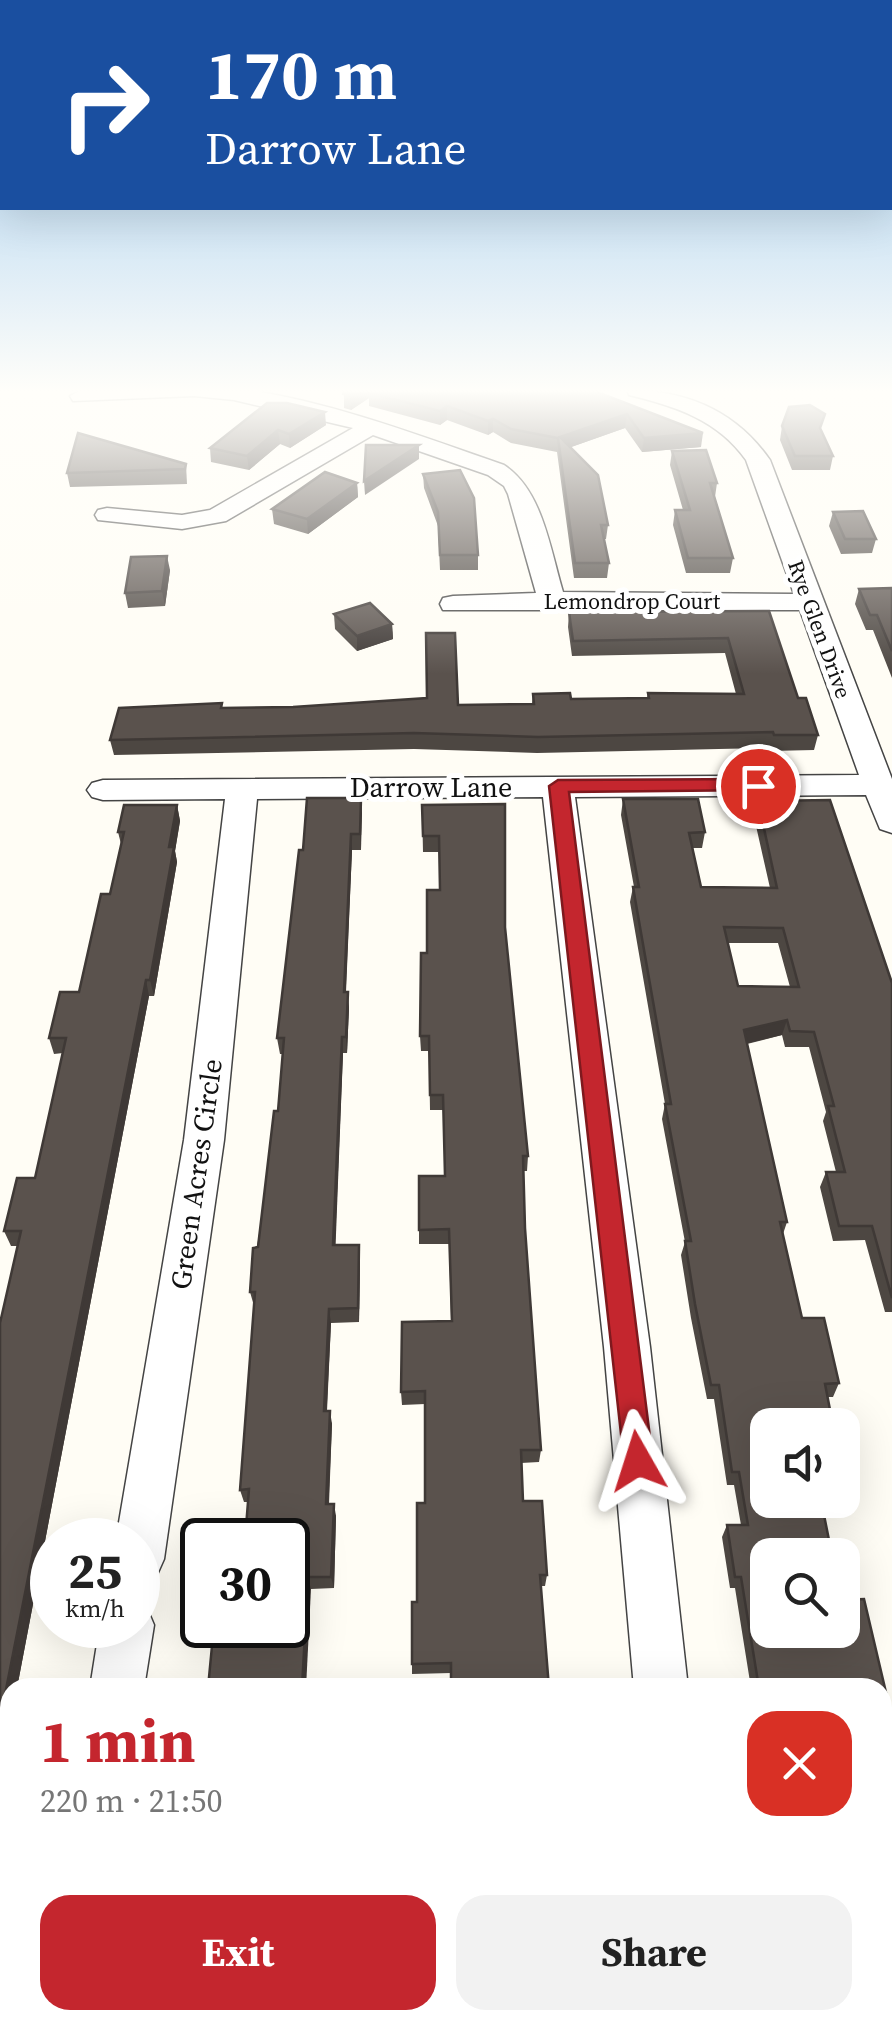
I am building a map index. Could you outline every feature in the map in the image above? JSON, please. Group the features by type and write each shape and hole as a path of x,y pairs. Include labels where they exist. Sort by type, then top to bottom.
{"street":[{"path":"107,516 170,522 218,516 272,485"},
{"path":"515,485 552,600"},
{"name":"Rye Glen Drive","path":"767,485 892,822"},
{"name":"Lemondrop Court","path":"453,604 552,600 810,602"},
{"name":"Darrow Lane","path":"103,790 878,785"},
{"path":"558,786 627,1348 660,1678"},
{"name":"Green Acres Circle","path":"145,1518 204,1140 242,788"},
{"path":"119,1678 123,1648"}],"building":[{"path":"307,485 355,485 307,519 272,509"},
{"path":"427,485 467,485 474,498 478,555 440,555 438,512"},
{"path":"564,485 600,485 608,525 601,525 609,563 575,563"},
{"path":"682,485 711,485 733,558 688,558 675,510 690,510"},
{"path":"863,511 876,539 845,539 833,512"},
{"path":"167,556 162,591 125,593 131,557"},
{"path":"892,588 892,651 877,615 870,615 859,589"},
{"path":"370,603 392,624 357,636 334,614"},
{"path":"769,611 798,698 806,698 818,735 773,732 538,737 414,733 110,740 119,708 222,703 221,708 293,707 427,698 426,633 455,633 458,705 534,704 533,694 570,693 571,699 649,698 648,693 744,694 728,638 573,641 569,612"},
{"path":"307,798 361,798 360,834 351,834 344,992 348,992 346,1037 342,1037 333,1245 359,1245 358,1308 329,1309 324,1411 330,1411 326,1504 334,1504 331,1577 310,1577 310,1518 247,1518 249,1489 240,1490 255,1292 250,1292 253,1248 258,1247 274,1111 278,1111 284,1038 277,1038 299,850 303,850"},
{"path":"623,799 698,799 705,832 689,833 701,887 777,888 758,801 830,800 892,983 892,1298 872,1226 839,1226 826,1172 845,1172 828,1106 834,1106 814,1032 790,1031 787,1020 744,1030 787,1222 780,1222 802,1318 824,1318 839,1383 825,1384 830,1408 750,1408 750,1518 825,1518 829,1538 750,1538 750,1633 741,1577 735,1577 727,1525 748,1525 739,1472 732,1472 719,1385 711,1385 695,1304 685,1241 691,1241 665,1104 671,1104 633,887 639,887","holes":["724,927 783,928 799,987 738,986"]},
{"path":"505,804 505,927 528,1156 523,1156 525,1228 541,1450 521,1450 523,1501 542,1501 547,1575 540,1575 548,1678 451,1678 451,1663 412,1664 412,1602 417,1602 417,1503 425,1503 425,1391 401,1392 402,1322 452,1321 449,1229 419,1230 419,1176 445,1176 443,1095 430,1095 429,1036 420,1036 421,953 427,953 427,890 440,890 439,836 423,836 422,805"},
{"path":"124,805 177,805 169,847 174,847 150,980 146,980 40,1518 30,1518 30,1568 8,1678 0,1678 0,1323 21,1231 4,1231 17,1178 35,1178 66,1038 49,1038 60,992 79,992 101,894 110,894 124,832 118,832"},
{"path":"860,1599 864,1599 883,1678 757,1678 753,1648 860,1648"},
{"path":"212,1648 304,1648 303,1678 209,1678"}],"route":[{"path":"638,1461 558,786 758,786"}]}
